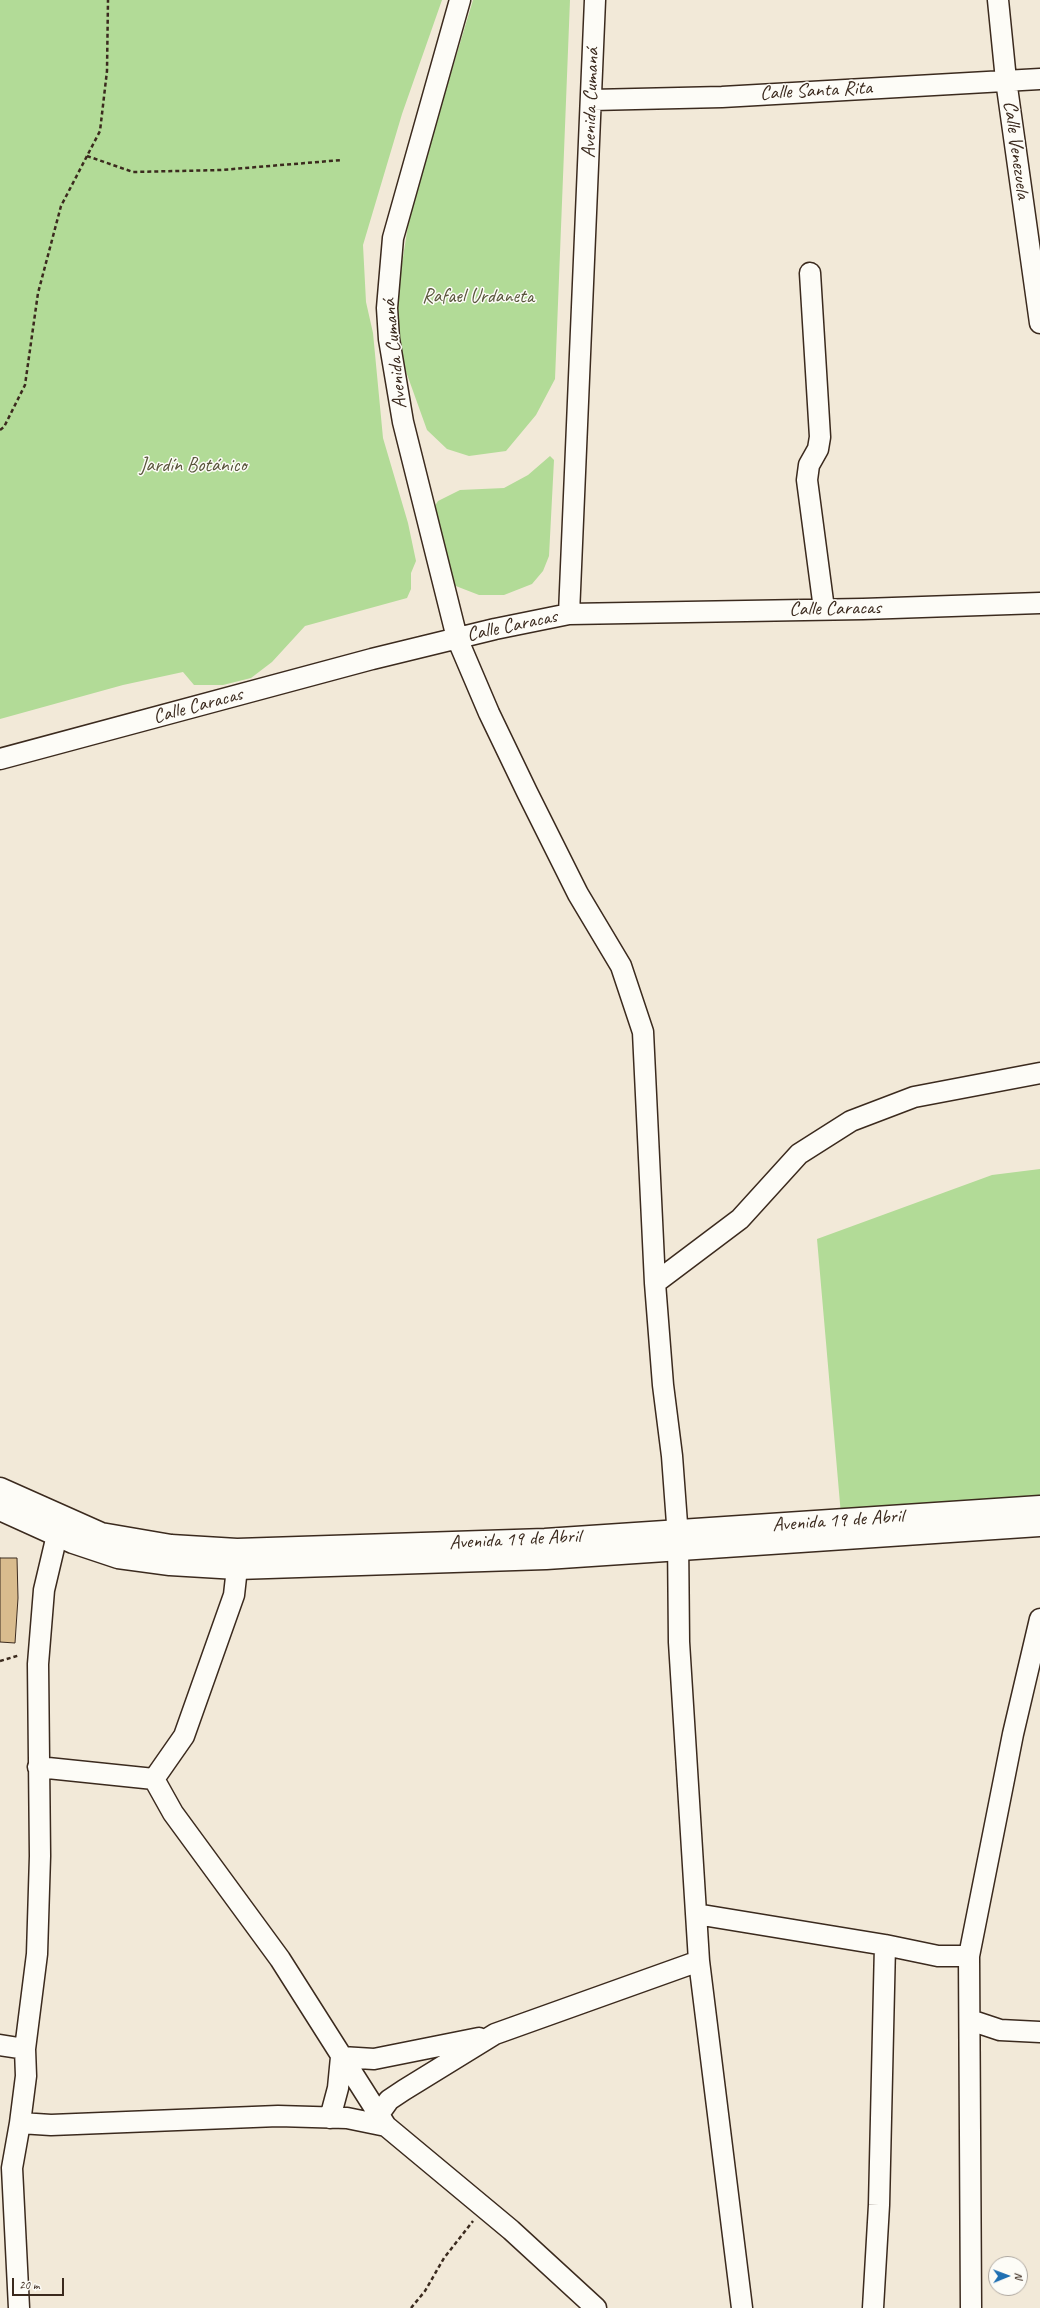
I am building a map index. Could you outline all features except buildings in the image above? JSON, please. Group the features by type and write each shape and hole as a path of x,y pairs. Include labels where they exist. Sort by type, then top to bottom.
{"street":[{"name":"Avenida Cumaná","path":"460,0 407,181 393,238 387,308 394,378 457,638 489,714 527,792 582,900 621,966 643,1032 655,1283 663,1385 672,1456 678,1540 679,1642 699,1961 742,2308"},
{"name":"Avenida Cumaná","path":"569,614 580,322 592,100 595,0"},
{"name":"Calle Venezuela","path":"998,0 1006,80 1040,323"},
{"name":"Calle Santa Rita","path":"592,100 722,97 1040,79"},
{"path":"810,272 820,437 818,449 810,465 807,480 824,609"},
{"name":"Calle Caracas","path":"0,759 356,663 457,638 569,614 1040,603"},
{"path":"655,1283 740,1219 799,1154 851,1121 914,1097 1040,1073"},
{"name":"Avenida 19 de Abril","path":"0,1489 101,1534 147,1543 206,1550 270,1550 545,1540 678,1540 1040,1525"},
{"name":"Avenida 19 de Abril","path":"0,1509 96,1551 118,1557 170,1564 237,1568 546,1558 678,1540 1040,1507"},
{"path":"19,2308 6,2169 20,2123 26,2076 25,2049 37,1954 40,1856 38,1664 44,1590 57,1535"},
{"path":"154,1779 184,1736 234,1595 237,1568"},
{"path":"971,2308 969,1956 1013,1734 1040,1619"},
{"path":"38,1767 154,1779"},
{"path":"154,1779 173,1813 280,1959 341,2057 383,2120 596,2308"},
{"path":"696,1914 885,1945 938,1956 969,1956"},
{"path":"873,2308 879,2205 885,1945"},
{"path":"341,2057 374,2059 495,2034 699,1961"},
{"path":"970,2020 1000,2030 1040,2032"},
{"path":"383,2120 389,2100 495,2034"},
{"path":"0,2045 25,2049"},
{"path":"330,2118 338,2088 341,2057"},
{"path":"20,2123 51,2125 278,2116 383,2120"}],"path":[{"path":"0,430 4,427 25,385 38,293 62,206 100,131 107,71 108,0"},
{"path":"87,156 134,172 221,170 342,160"},
{"path":"411,2308 425,2291 444,2258 467,2227 484,2208"}],"green space":[{"name":"Jardín Botánico","path":"0,0 442,0 402,114 363,245 366,302 373,333 383,438 408,523 416,561 411,573 411,589 407,598 305,626 272,662 251,678 223,685 194,685 183,672 123,685 0,719"},
{"name":"Rafael Urdaneta","path":"473,0 570,0 555,379 536,415 506,451 469,456 447,449 427,430 399,352 397,296 411,206"},
{"path":"550,456 554,460 549,556 543,571 532,584 504,595 479,595 448,583 427,518 438,501 460,490 504,488 528,475"},
{"path":"1040,1169 1040,1501 841,1515 817,1239 992,1175"}]}
